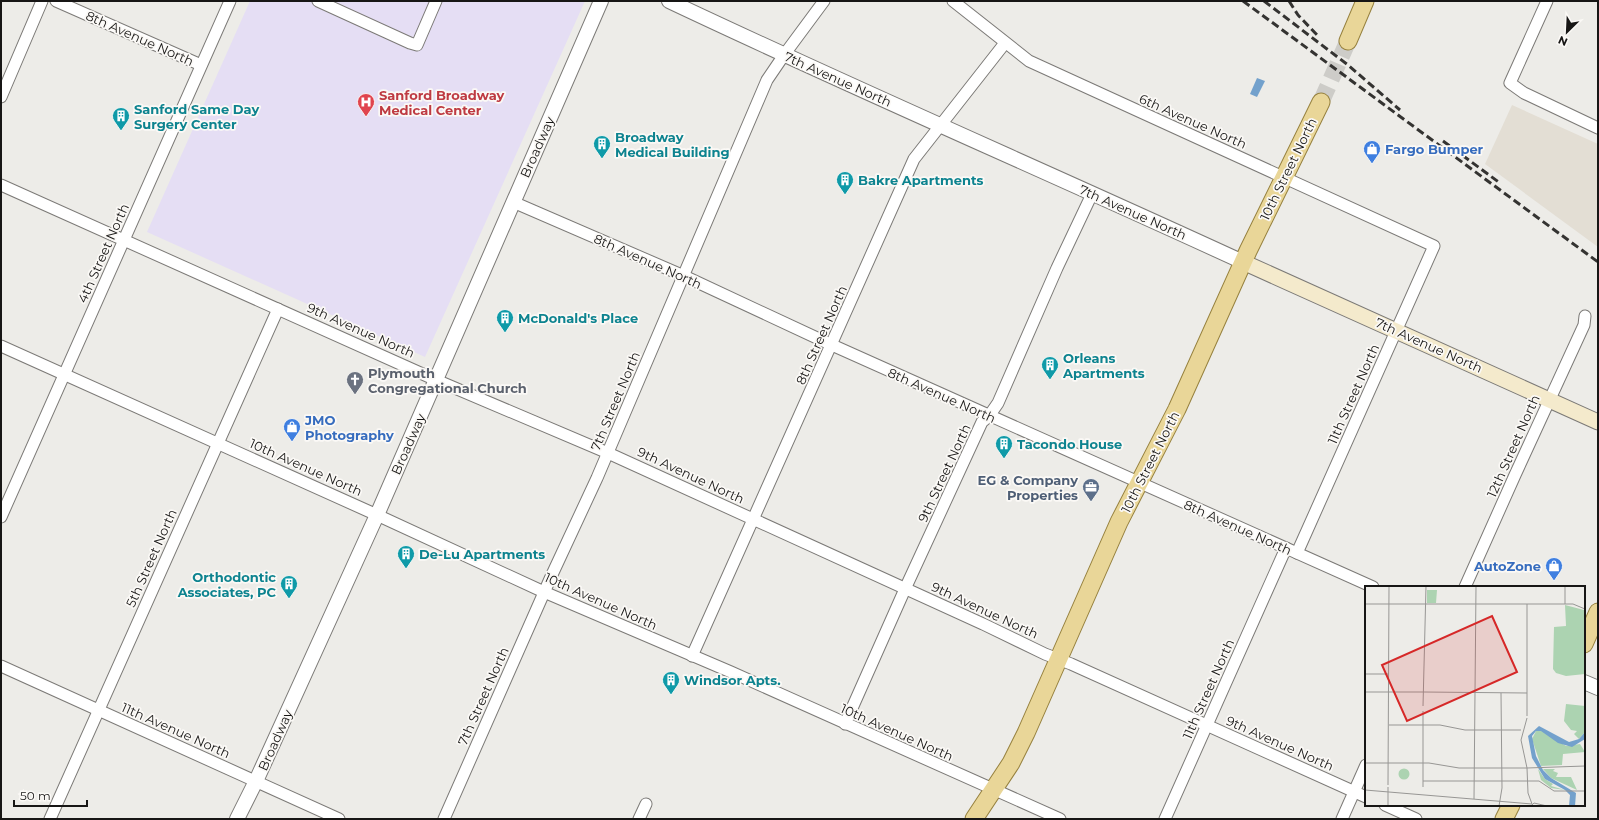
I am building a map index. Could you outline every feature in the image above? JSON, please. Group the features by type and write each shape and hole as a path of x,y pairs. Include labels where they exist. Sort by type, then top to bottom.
{"main road":[{"path":"1348,41 1365,1"},
{"name":"10th Street North","path":"974,819 1011,763 1026,733 1120,522 1177,409 1243,262 1283,177 1321,102"},
{"name":"7th Avenue North","path":"1243,262 1598,422"},
{"path":"1585,642 1598,612"},
{"path":"1504,819 1510,806"}],"street":[{"path":"1,97 42,1"},
{"name":"8th Avenue North","path":"56,1 202,65"},
{"name":"4th Street North","path":"1,517 230,1"},
{"path":"318,1 417,45 436,1"},
{"name":"Broadway","path":"237,819 256,781 377,514 601,1"},
{"name":"7th Avenue North","path":"669,1 784,55 1243,262"},
{"name":"7th Street North","path":"444,819 544,592 608,453 767,80 824,1"},
{"name":"6th Avenue North","path":"952,1 1029,61 1434,246"},
{"path":"1547,1 1510,83 1524,93 1598,128"},
{"name":"8th Street North","path":"692,656 914,159 1005,43"},
{"name":"9th Avenue North","path":"1,185 436,380 608,453 1059,659 1365,796"},
{"name":"9th Street North","path":"845,724 982,422 989,416 998,403 1057,268 1092,194"},
{"name":"8th Avenue North","path":"513,202 684,276 989,416 1370,586"},
{"name":"11th Street North","path":"1297,553 1434,246"},
{"name":"5th Street North","path":"50,819 278,309"},
{"name":"12th Street North","path":"1465,586 1584,325 1585,316"},
{"name":"10th Avenue North","path":"1,346 377,514 544,592 1060,819"},
{"name":"11th Street North","path":"1165,819 1286,548"},
{"name":"11th Avenue North","path":"1,666 339,819"},
{"path":"1585,682 1598,688"},
{"path":"1342,819 1365,767"},
{"path":"639,819 646,804"},
{"path":"1387,806 1416,819"}],"shaded area":[{"name":"Sanford Broadway Medical Center","path":"250,1 585,1 425,357 147,232"},
{"path":"1512,105 1598,144 1598,247 1485,164"}],"water":[{"path":"1257,78 1265,81 1257,97 1250,94"}],"tunnel":[{"path":"1321,102 1348,41"}],"railway":[{"path":"1243,1 1598,262"},
{"path":"1264,1 1348,65 1400,110"},
{"path":"1289,1 1298,15 1318,36"},
{"path":"1443,141 1500,183"}],"place":[{"name":"Sanford Broadway Medical Center","path":"366,117"},
{"name":"Sanford Same Day Surgery Center","path":"121,131"},
{"name":"Broadway Medical Building","path":"602,159"},
{"name":"Fargo Bumper","path":"1372,164"},
{"name":"Bakre Apartments","path":"845,195"},
{"name":"McDonald's Place","path":"505,333"},
{"name":"Orleans Apartments","path":"1050,380"},
{"name":"Plymouth Congregational Church","path":"355,395"},
{"name":"JMO Photography","path":"292,442"},
{"name":"Tacondo House","path":"1004,459"},
{"name":"EG & Company Properties","path":"1091,502"},
{"name":"De-Lu Apartments","path":"406,569"},
{"name":"AutoZone","path":"1554,581"},
{"name":"Orthodontic Associates, PC","path":"289,599"},
{"name":"Windsor Apts.","path":"671,695"}]}
